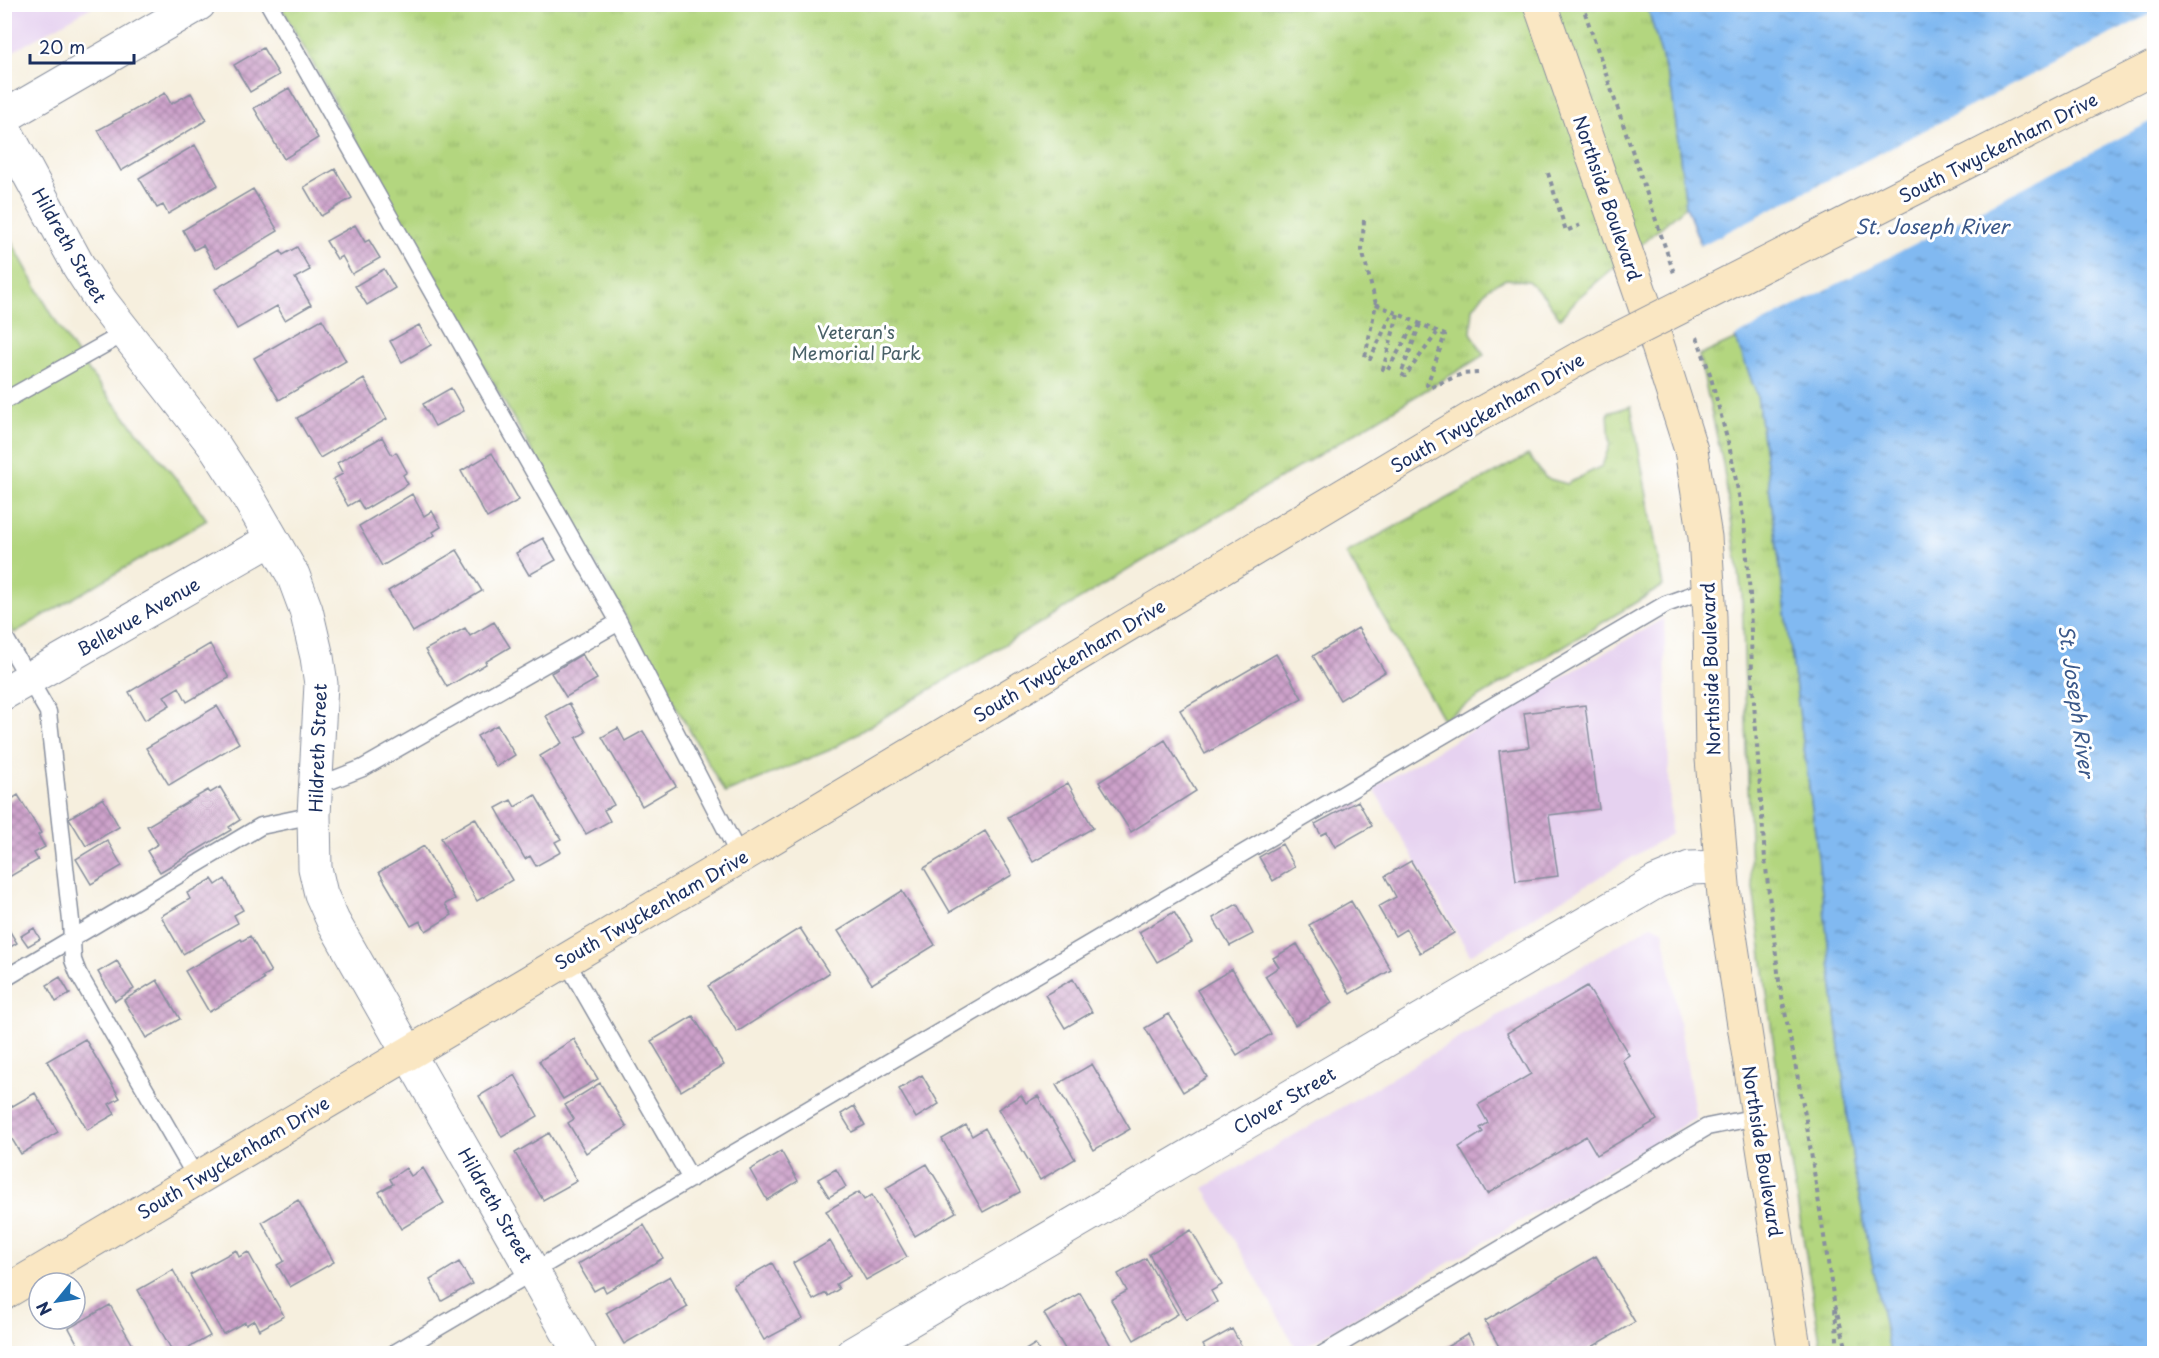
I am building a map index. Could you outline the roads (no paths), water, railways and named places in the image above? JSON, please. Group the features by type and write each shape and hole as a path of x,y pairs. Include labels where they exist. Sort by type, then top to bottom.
{"street":[{"path":"4,117 199,4"},
{"name":"Northside Boulevard","path":"1540,4 1643,299 1691,450 1705,537 1710,617 1712,759 1724,896 1795,1353"},
{"name":"South Twyckenham Drive","path":"4,1293 740,857 1471,419 1580,358 2154,67"},
{"name":"Hildreth Street","path":"4,128 78,264 101,301 216,448 248,497 293,575 306,610 321,684 315,868 321,894 333,921 580,1353"},
{"name":"Bellevue Avenue","path":"17,686 272,539"},
{"name":"Clover Street","path":"852,1353 1656,882 1690,868 1722,867"}],"lane":[{"path":"269,4 619,622 740,857"},
{"path":"4,401 125,333"},
{"path":"393,1353 1665,604 1708,589"},
{"path":"4,979 261,826 316,800 363,768 619,622"},
{"path":"4,636 17,686 48,712 73,960 78,973 197,1179"},
{"path":"565,959 691,1179"},
{"path":"1323,1353 1707,1126 1757,1117"}],"water":[{"name":"St. Joseph River","path":"1647,5 2154,5 2154,1353 1890,1353 1854,1170 1815,831 1757,395 1686,206 1672,93"}],"park label":[{"name":"Veteran's Memorial Park","path":"856,341"}]}
